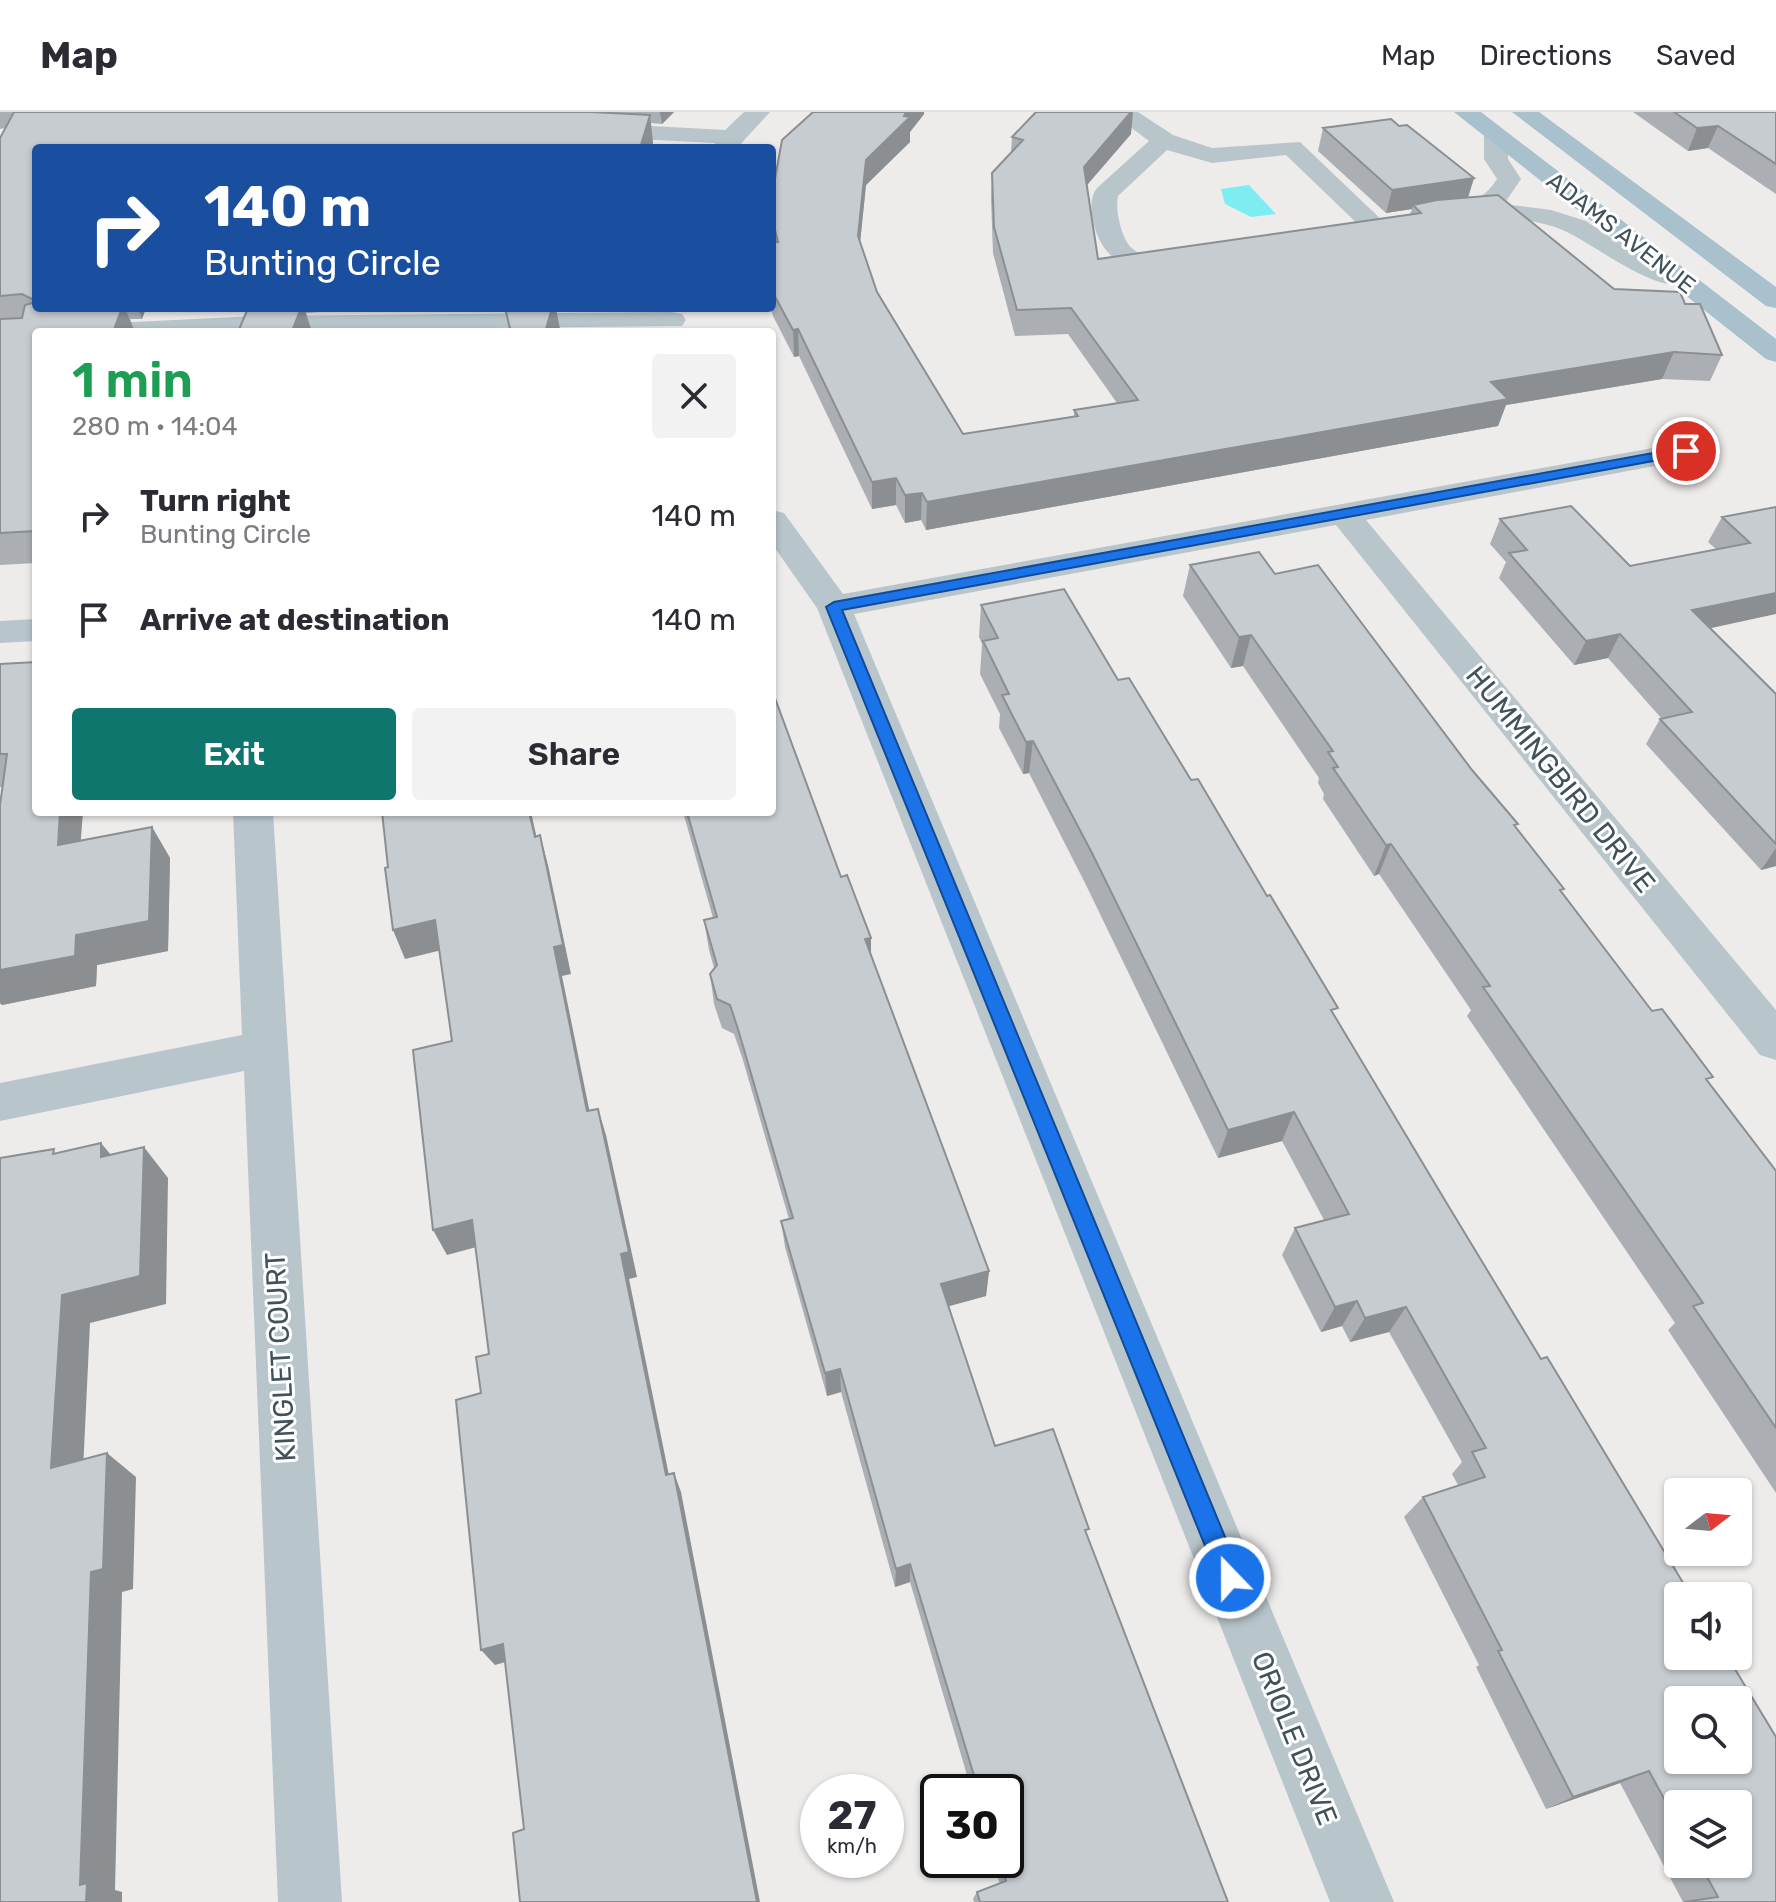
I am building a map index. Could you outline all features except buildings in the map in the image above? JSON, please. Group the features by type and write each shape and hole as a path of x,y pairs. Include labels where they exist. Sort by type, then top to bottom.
{"main road":[{"name":"ADAMS AVENUE","path":"1466,112 1776,353"},
{"name":"ADAMS AVENUE","path":"1524,112 1776,300"}],"street":[{"path":"521,112 597,130 728,143 758,112"},
{"path":"1129,115 1192,155 1209,157 1291,147 1362,230 1405,220"},
{"path":"1482,209 1499,196 1509,179 1496,159 1496,136"},
{"path":"1164,140 1106,193 1103,201 1111,245 1116,252 1139,261 1171,262 1201,258"},
{"path":"1435,216 1482,209 1551,218 1577,227 1610,249 1680,279"},
{"path":"184,328 256,324 674,320"},
{"path":"834,607 1346,516 1686,451"},
{"name":"HUMMINGBIRD DRIVE","path":"1346,516 1774,1037"},
{"name":"ORIOLE DRIVE","path":"776,526 834,607 1362,1902"},
{"path":"0,632 32,630"},
{"name":"KINGLET COURT","path":"253,816 310,1902"},
{"path":"0,1102 263,1049"}],"water":[{"path":"1249,185 1276,214 1251,217 1225,204 1221,189"}],"route":[{"path":"1230,1578 834,607 1346,516 1686,451"}]}
